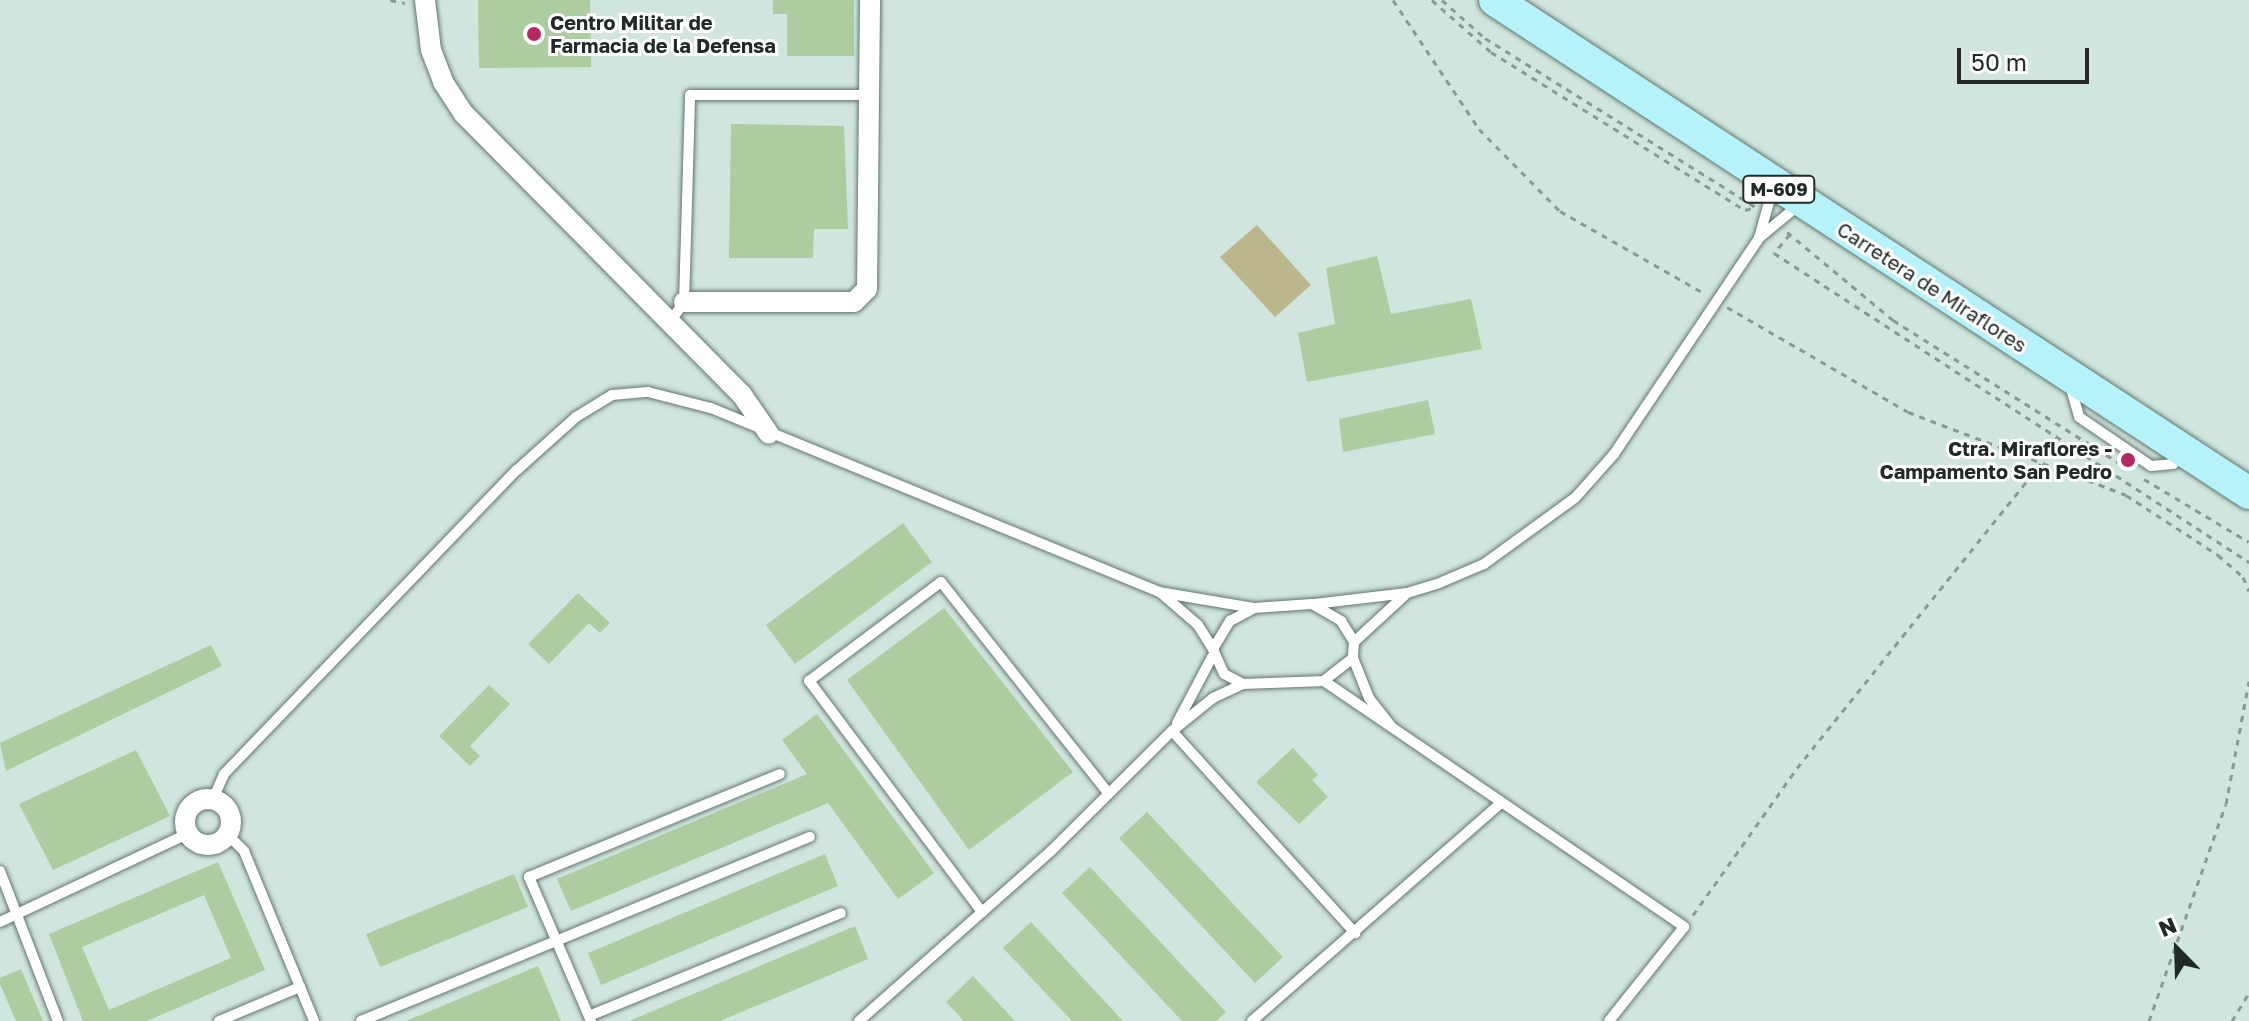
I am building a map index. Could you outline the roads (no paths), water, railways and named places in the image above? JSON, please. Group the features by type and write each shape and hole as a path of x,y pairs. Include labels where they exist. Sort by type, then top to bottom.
{"main road":[{"name":"Carretera de Miraflores","path":"1495,0 1764,196 1801,203 2249,493"}],"street":[{"path":"425,0 431,50 443,82 464,114 742,395 769,434"},
{"path":"684,302 854,302 867,289 870,0"},
{"path":"213,799 231,818 228,835 212,846 194,841 187,834 189,808 213,799"}],"lane":[{"path":"669,323 684,302 690,95 869,95"},
{"path":"1759,238 1764,196"},
{"path":"213,799 224,774 517,470 576,417 612,395 648,392 711,408 1159,592 1254,608 1407,593 1484,564 1575,498 1614,454 1759,238 1801,203"},
{"path":"982,912 809,681 941,582 1109,794"},
{"path":"1159,592 1198,625 1224,674 1243,684"},
{"path":"1354,642 1407,593"},
{"path":"1312,604 1341,621 1354,642 1353,658 1369,698 1400,736"},
{"path":"1172,731 1230,621 1254,608"},
{"path":"859,1021 982,912 1172,731 1213,698 1243,684 1324,681 1353,658"},
{"path":"1324,681 1400,736 1684,927 1609,1021"},
{"path":"1172,731 1355,933"},
{"path":"780,774 529,877 590,1018 841,913"},
{"path":"1252,1021 1500,804"},
{"path":"0,922 187,834"},
{"path":"228,835 244,851 314,1021"},
{"path":"361,1021 558,943 810,837"},
{"path":"0,871 14,916 58,1021"},
{"path":"219,1021 300,987"}],"place":[{"name":"Centro Militar de Farmacia de la Defensa","path":"534,34"},
{"name":"Ctra. Miraflores - Campamento San Pedro","path":"2128,460"}]}
